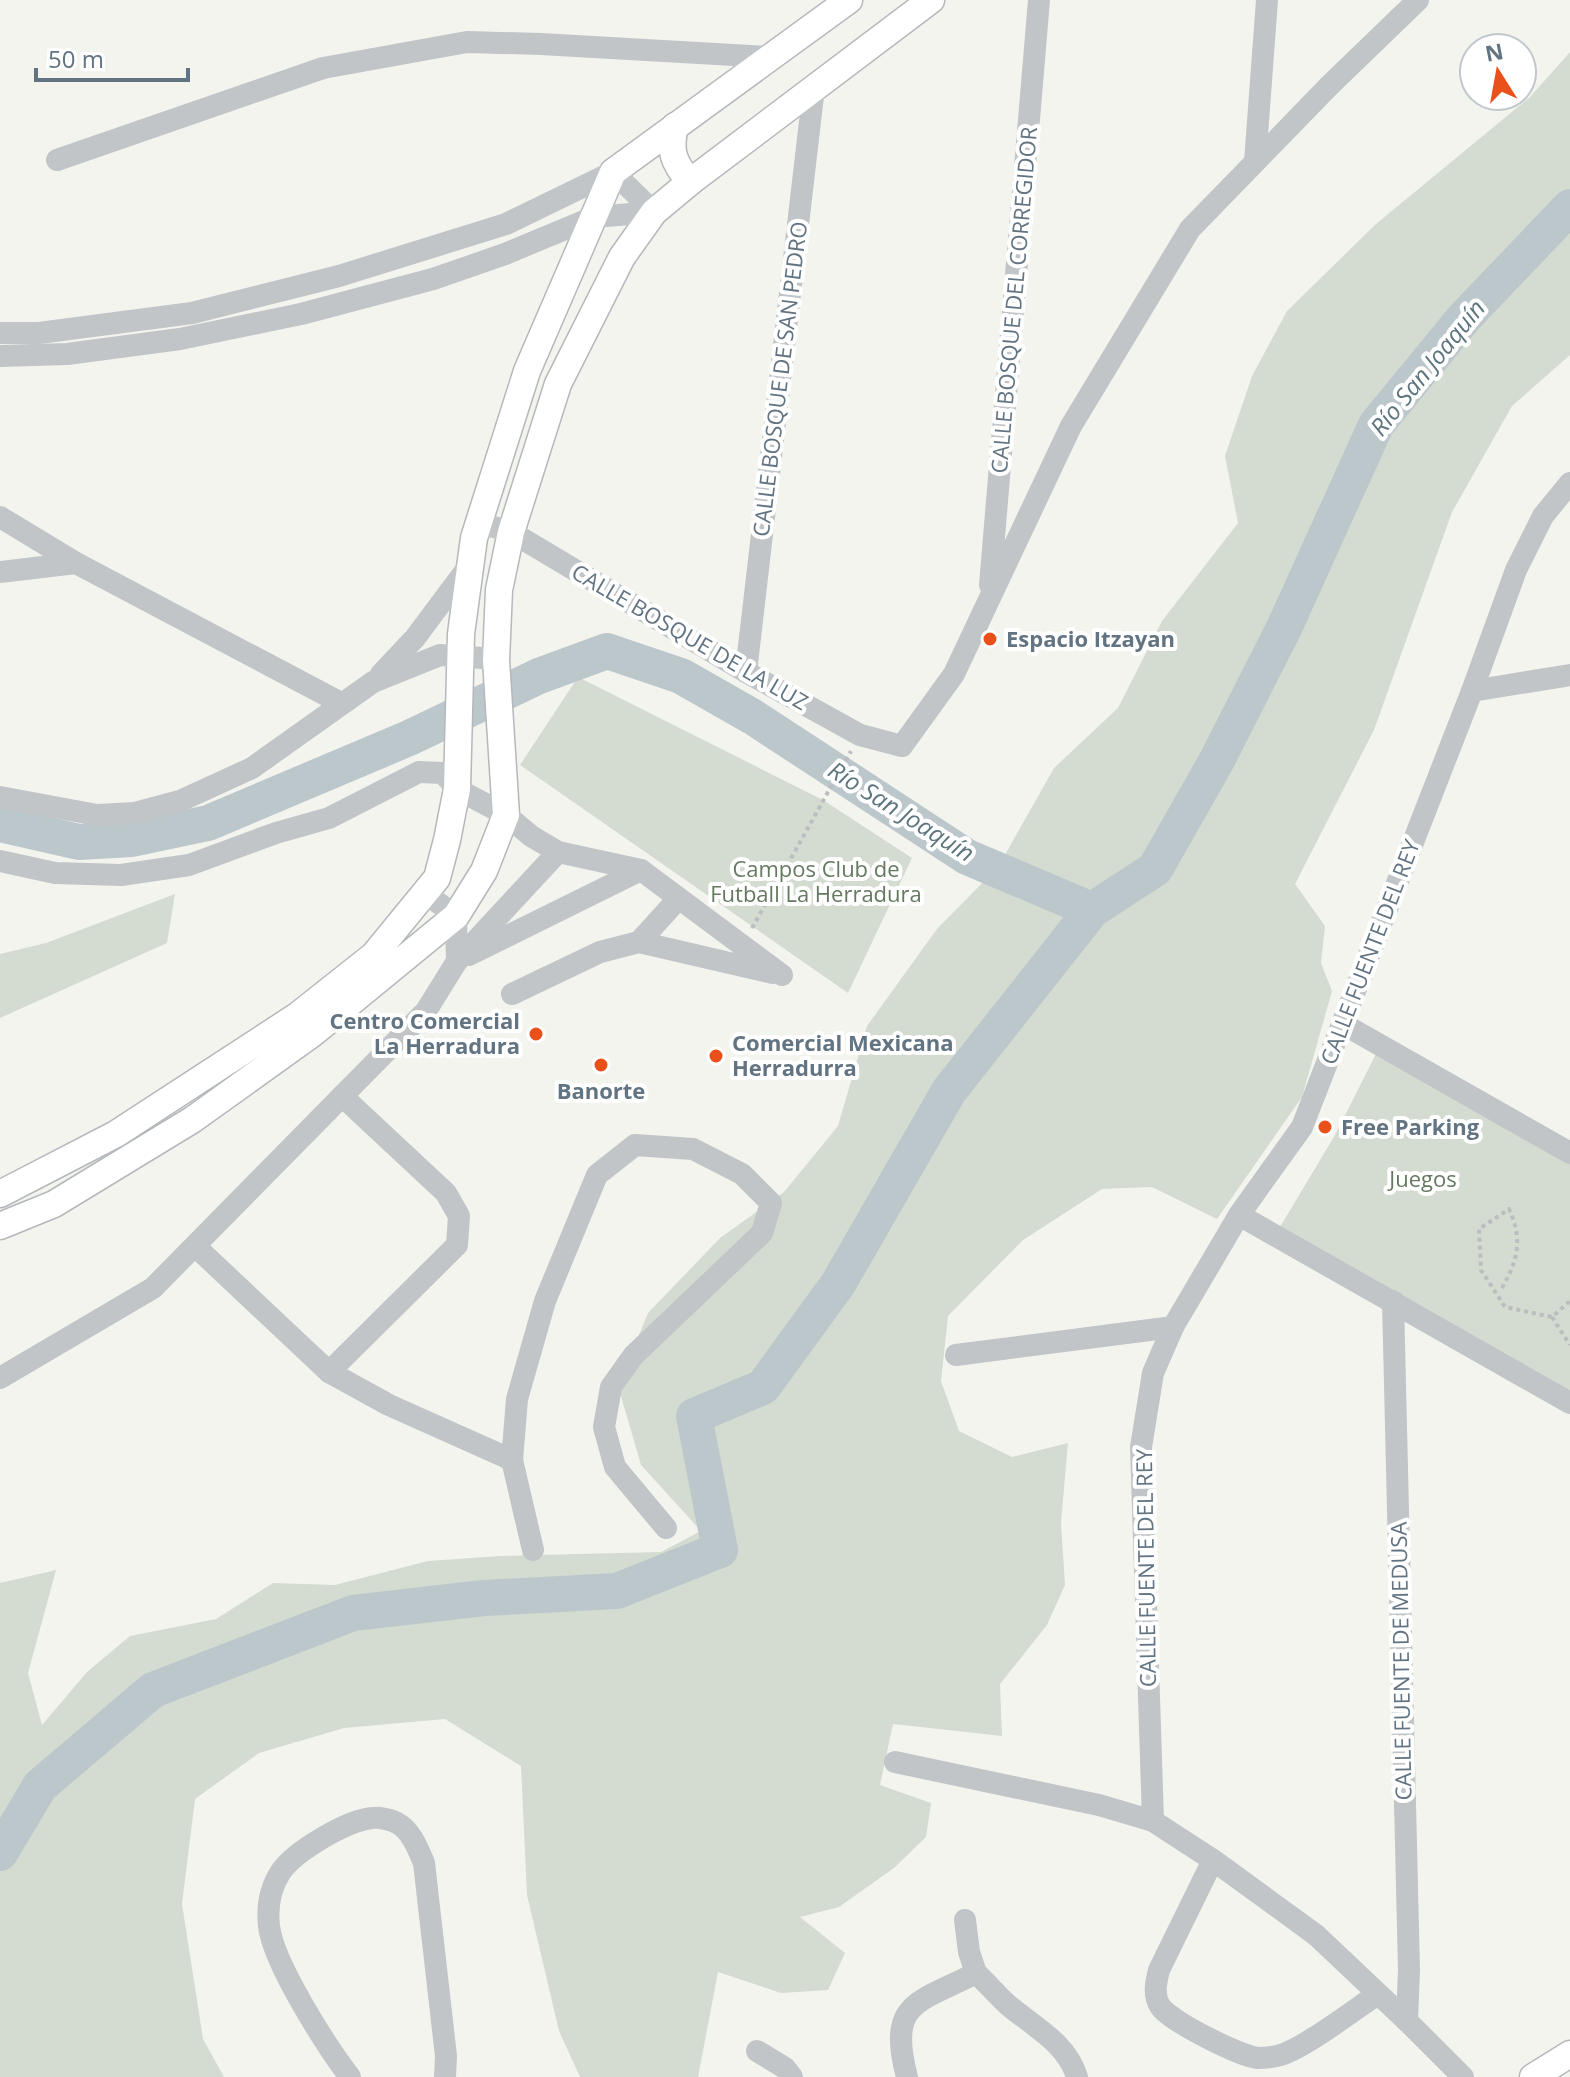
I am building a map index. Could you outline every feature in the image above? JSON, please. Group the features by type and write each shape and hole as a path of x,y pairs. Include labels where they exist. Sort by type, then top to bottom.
{"main road":[{"path":"0,1194 116,1134 297,1016 374,955 437,878 457,788 461,657 471,563 480,523 527,371 613,172 849,0"},
{"path":"0,1226 54,1204 192,1120 312,1034 456,916 484,871 506,815 496,659 499,590 511,532 558,384 622,257 654,212 690,182 931,0"},
{"path":"675,126 671,151 674,163 690,182"},
{"path":"1533,2077 1570,2054"}],"street":[{"name":"CALLE BOSQUE DEL CORREGIDOR","path":"989,599 1039,0"},
{"path":"1255,162 1267,0"},
{"path":"989,599 1071,426 1190,229 1418,0"},
{"path":"57,160 323,68 467,42 768,57"},
{"name":"CALLE BOSQUE DE SAN PEDRO","path":"746,672 814,87"},
{"path":"0,333 39,333 192,313 339,276 506,224 613,172 654,212"},
{"path":"0,356 67,354 166,341 301,314 433,279 505,254 594,217 654,212"},
{"name":"CALLE FUENTE DEL REY","path":"1153,1821 1141,1447 1153,1373 1173,1327 1239,1215 1302,1127 1516,570 1543,516 1570,483"},
{"path":"0,517 76,563 341,703"},
{"name":"CALLE BOSQUE DE LA LUZ","path":"480,523 511,532 746,672 860,735 902,746 954,674 989,599"},
{"path":"0,572 76,563"},
{"path":"373,682 415,638 471,563"},
{"path":"0,797 97,815 135,813 180,801 252,768 373,682 440,655 496,659"},
{"path":"1472,691 1570,675"},
{"path":"0,861 55,873 121,875 189,865 276,833 329,818 419,772 443,773 457,788 506,815 531,836 558,852 641,870 782,975 639,942 600,952 512,994"},
{"path":"0,1378 153,1288 426,1011 457,961 558,852"},
{"path":"457,961 641,870"},
{"path":"425,893 456,916 457,961"},
{"path":"639,942 678,899"},
{"path":"1343,1024 1570,1153"},
{"path":"329,1372 457,1245 459,1216 446,1193 342,1096"},
{"path":"533,1550 512,1460 517,1399 545,1301 597,1175 635,1145 693,1149 742,1174 771,1203 762,1233 633,1356 611,1387 604,1427 615,1467 666,1528"},
{"path":"1239,1215 1570,1403"},
{"path":"195,1246 329,1372 389,1405 512,1460"},
{"name":"CALLE FUENTE DE MEDUSA","path":"1393,1301 1409,1970 1407,2021"},
{"path":"956,1355 1173,1327"},
{"path":"895,1762 1099,1805 1153,1821 1213,1860 1316,1935 1463,2077"},
{"path":"350,2077 330,2050 282,1963 269,1929 269,1898 281,1872 303,1851 350,1823 375,1817 399,1823 416,1842 424,1863 446,2056 445,2077"},
{"path":"1213,1860 1159,1970 1155,1987 1159,2005 1171,2019 1241,2053 1259,2058 1279,2056 1378,1994"},
{"path":"965,1920 969,1952 976,1973 1004,2002 1062,2047 1072,2061 1077,2077"},
{"path":"907,2077 900,2034 902,2018 913,2005 976,1973"},
{"path":"757,2051 785,2068 792,2077"}],"path":[{"path":"742,946 848,755"},
{"path":"1502,1288 1514,1266 1518,1229 1509,1209 1479,1229 1481,1270 1505,1307 1552,1317 1570,1345"},
{"path":"1552,1317 1570,1301"}],"green space":[{"path":"1570,52 1570,355 1512,406 1452,512 1374,730 1295,884 1325,926 1321,963 1332,991 1302,1097 1217,1219 1152,1187 1102,1189 1023,1240 948,1316 941,1381 959,1431 1012,1457 1068,1443 1061,1522 1065,1585 1047,1625 1000,1684 1002,1736 893,1724 880,1785 931,1803 926,1837 894,1868 839,1907 800,1917 845,1953 828,1990 781,1993 718,1972 698,2077 580,2077 559,2031 527,1895 521,1766 445,1719 344,1728 259,1753 195,1799 182,1904 203,2039 224,2077 0,2077 0,1583 56,1570 28,1673 42,1725 87,1672 130,1636 216,1619 273,1583 335,1585 428,1561 661,1552 701,1531 641,1465 618,1386 648,1313 720,1238 784,1192 838,1126 867,1026 937,929 998,867 1054,768 1118,708 1162,621 1238,523 1225,456 1252,376 1287,311 1376,224 1512,112 1538,112 1538,88"},
{"name":"Campos Club de Futball La Herradura","path":"578,677 823,800 912,858 848,993 520,765"},
{"path":"175,894 167,943 0,1018 0,954 46,943"},
{"name":"Juegos","path":"1378,1050 1570,1159 1570,1399 1277,1232 1335,1135"}],"waterway":[{"path":"0,1853 40,1786 153,1690 353,1613 484,1598 617,1591 720,1550 694,1416 763,1387 838,1284 949,1091 1092,910 1155,869 1217,760 1284,628 1376,425 1463,319 1570,207"},
{"name":"Río San Joaquín","path":"0,824 79,842 132,839 208,823 409,738 539,676 607,651 681,676 753,717 967,857 1092,910"}],"place":[{"name":"Espacio Itzayan","path":"990,639"},
{"name":"Centro Comercial La Herradura","path":"536,1034"},
{"name":"Comercial Mexicana Herradurra","path":"716,1056"},
{"name":"Banorte","path":"601,1065"},
{"name":"Free Parking","path":"1325,1127"}]}
